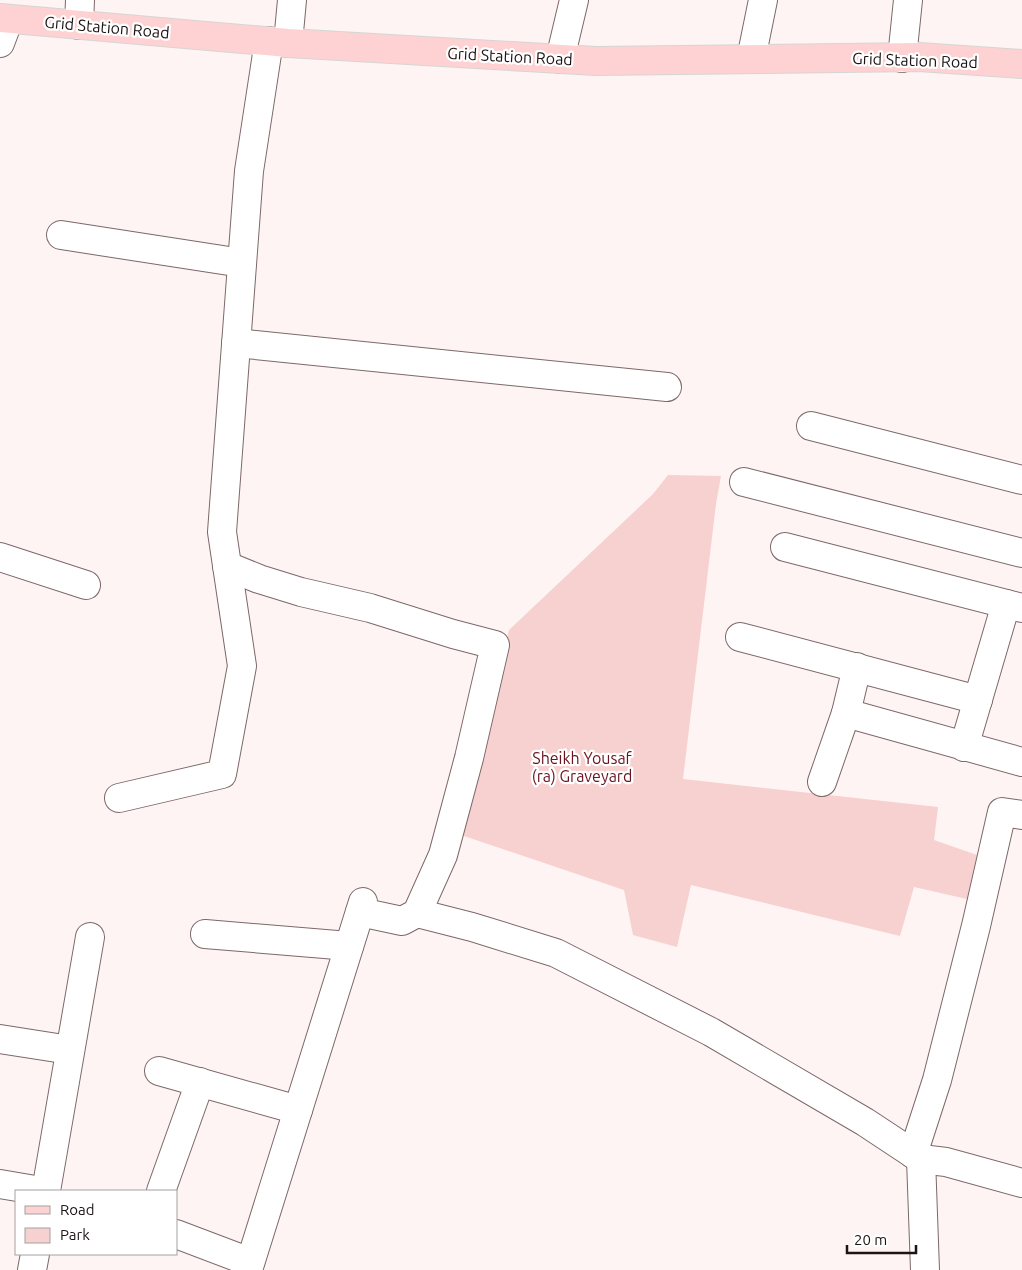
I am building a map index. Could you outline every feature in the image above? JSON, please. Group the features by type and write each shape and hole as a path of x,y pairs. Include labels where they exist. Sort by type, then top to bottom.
{"main road":[{"name":"Grid Station Road","path":"3,26 79,12 278,42 596,61 902,58 1022,64"}],"street":[{"path":"119,798 222,774 242,666 222,532 249,170 278,42 292,0"},
{"path":"560,59 574,0"},
{"path":"751,59 763,0"},
{"path":"902,58 908,0"},
{"path":"61,235 242,263"},
{"path":"236,343 667,387"},
{"path":"812,426 1022,480"},
{"path":"744,482 1022,553"},
{"path":"785,547 1014,606 978,700 964,747"},
{"path":"0,557 86,585"},
{"path":"178,1235 249,1266 361,907 402,921 417,913 443,855 495,646 370,608 301,592 259,579 227,566"},
{"path":"740,637 978,700"},
{"path":"822,782 846,713 856,667"},
{"path":"846,713 1022,762"},
{"path":"925,1270 917,1156 976,926 1002,812 1022,815"},
{"path":"417,913 556,952 711,1032 865,1122 917,1156 1022,1183"},
{"path":"204,934 349,946"},
{"path":"46,1190 90,937"},
{"path":"0,1039 70,1050"},
{"path":"159,1071 298,1110"},
{"path":"161,1190 200,1082"},
{"path":"0,1184 35,1190"},
{"path":"32,1270 34,1255"}],"green space":[{"name":"Sheikh Yousaf (ra) Graveyard","path":"668,475 721,476 683,779 938,807 934,840 977,855 967,899 914,887 900,936 691,885 677,947 633,935 624,890 461,835 509,630 653,494"}]}
